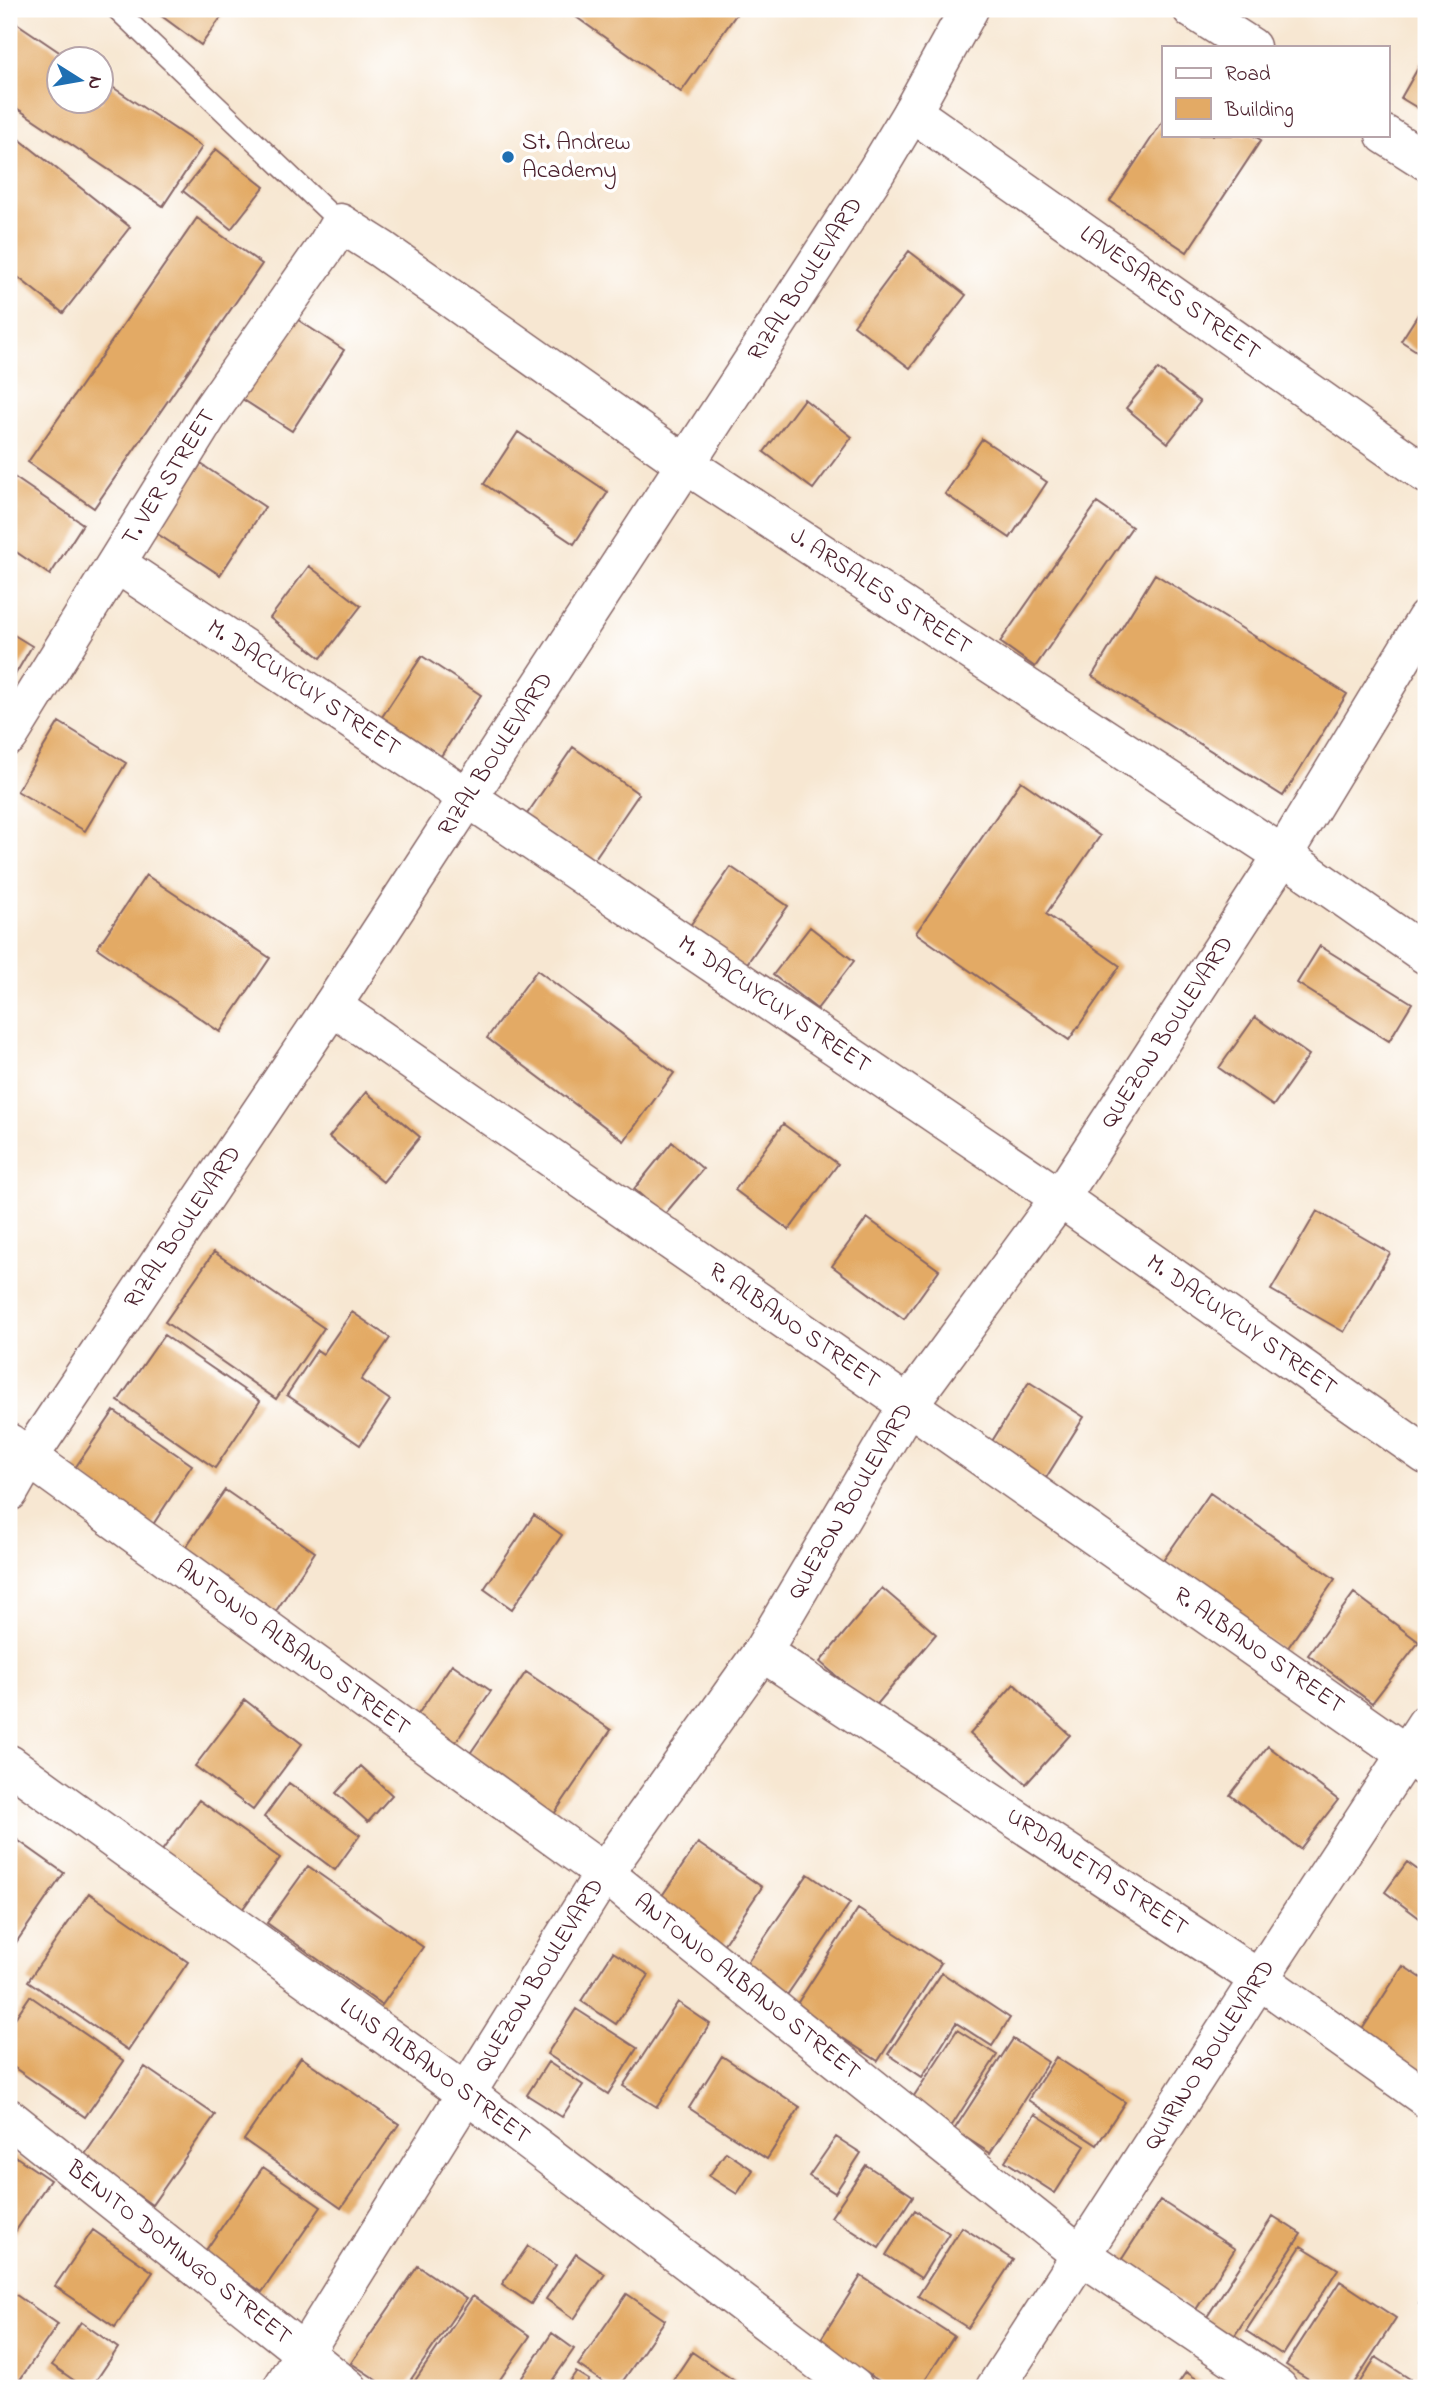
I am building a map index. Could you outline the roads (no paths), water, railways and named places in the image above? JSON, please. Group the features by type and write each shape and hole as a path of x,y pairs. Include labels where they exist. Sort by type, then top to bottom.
{"street":[{"name":"RIZAL BOULEVARD","path":"9,1492 19,1450 332,1006 912,112 969,9"},
{"path":"1192,9 1249,46"},
{"name":"LAVESARES STREET","path":"912,112 1426,474"},
{"path":"1387,136 1426,161"},
{"name":"J. ARSALES STREET","path":"340,223 381,248 684,463 1283,855 1426,956"},
{"name":"T. VER STREET","path":"9,736 211,412 340,223"},
{"name":"M. DACUYCUY STREET","path":"117,564 1060,1198 1426,1455"},
{"name":"QUEZON BOULEVARD","path":"282,2388 604,1873 762,1652 908,1405 1060,1198 1283,855 1426,619"},
{"name":"R. ALBANO STREET","path":"332,1006 908,1405 1420,1748"},
{"name":"ANTONIO ALBANO STREET","path":"19,1450 604,1873 1081,2255 1279,2388"},
{"name":"URDANETA STREET","path":"762,1652 1259,1979 1426,2098"},
{"name":"QUIRINO BOULEVARD","path":"995,2388 1259,1979 1420,1748"},
{"name":"LUIS ALBANO STREET","path":"9,1764 467,2094 854,2388"},
{"name":"BENITO DOMINGO STREET","path":"9,2118 348,2388"}],"lane":[{"path":"116,9 340,223"}],"place":[{"name":"St. Andrew Academy","path":"508,157"}]}
